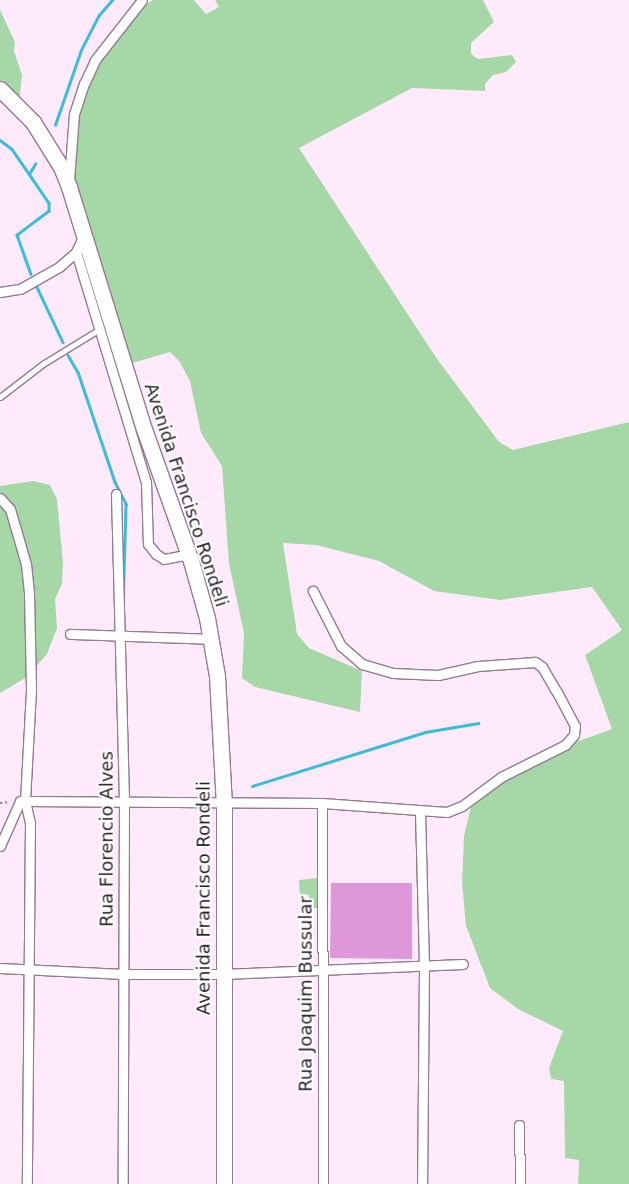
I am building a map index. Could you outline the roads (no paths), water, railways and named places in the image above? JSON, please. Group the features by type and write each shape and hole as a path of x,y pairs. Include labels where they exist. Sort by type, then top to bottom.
{"main road":[{"name":"Avenida Francisco Rondeli","path":"0,88 33,122 61,167 69,187 144,429 189,554 211,639 216,676 224,804 224,1184"}],"street":[{"path":"69,187 73,122 84,84 94,60 142,0"},
{"path":"0,292 31,284 59,267 76,252 84,235"},
{"path":"76,252 101,329 116,392 147,489 148,544 156,554 164,559 189,554"},
{"name":"Rua Florencio Alves","path":"116,494 122,637 124,804 123,1184"},
{"path":"0,498 10,509 26,564 29,593 31,690 22,801 0,846"},
{"path":"22,801 124,804 322,804 420,812 455,810 501,777 571,740 575,726 542,668 535,662 478,666 438,675 393,673 370,666 341,646 313,591"},
{"path":"70,634 211,639"},
{"path":"22,801 30,822 27,968 27,1184"},
{"name":"Rua Joaquim Bussular","path":"322,804 322,1184"},
{"path":"420,812 424,966 422,1184"},
{"path":"0,968 124,974 223,974 463,964"},
{"path":"519,1125 520,1184"}],"lane":[{"path":"0,397 43,364 101,329"}],"waterway":[{"path":"55,125 81,50 99,15 112,0"},
{"path":"0,140 12,149 49,203 49,211 17,235 31,274"},
{"path":"29,174 35,164"},
{"path":"36,285 63,342"},
{"path":"68,355 78,372 115,482 126,504 123,612"},
{"path":"252,786 425,732 478,723"}]}
